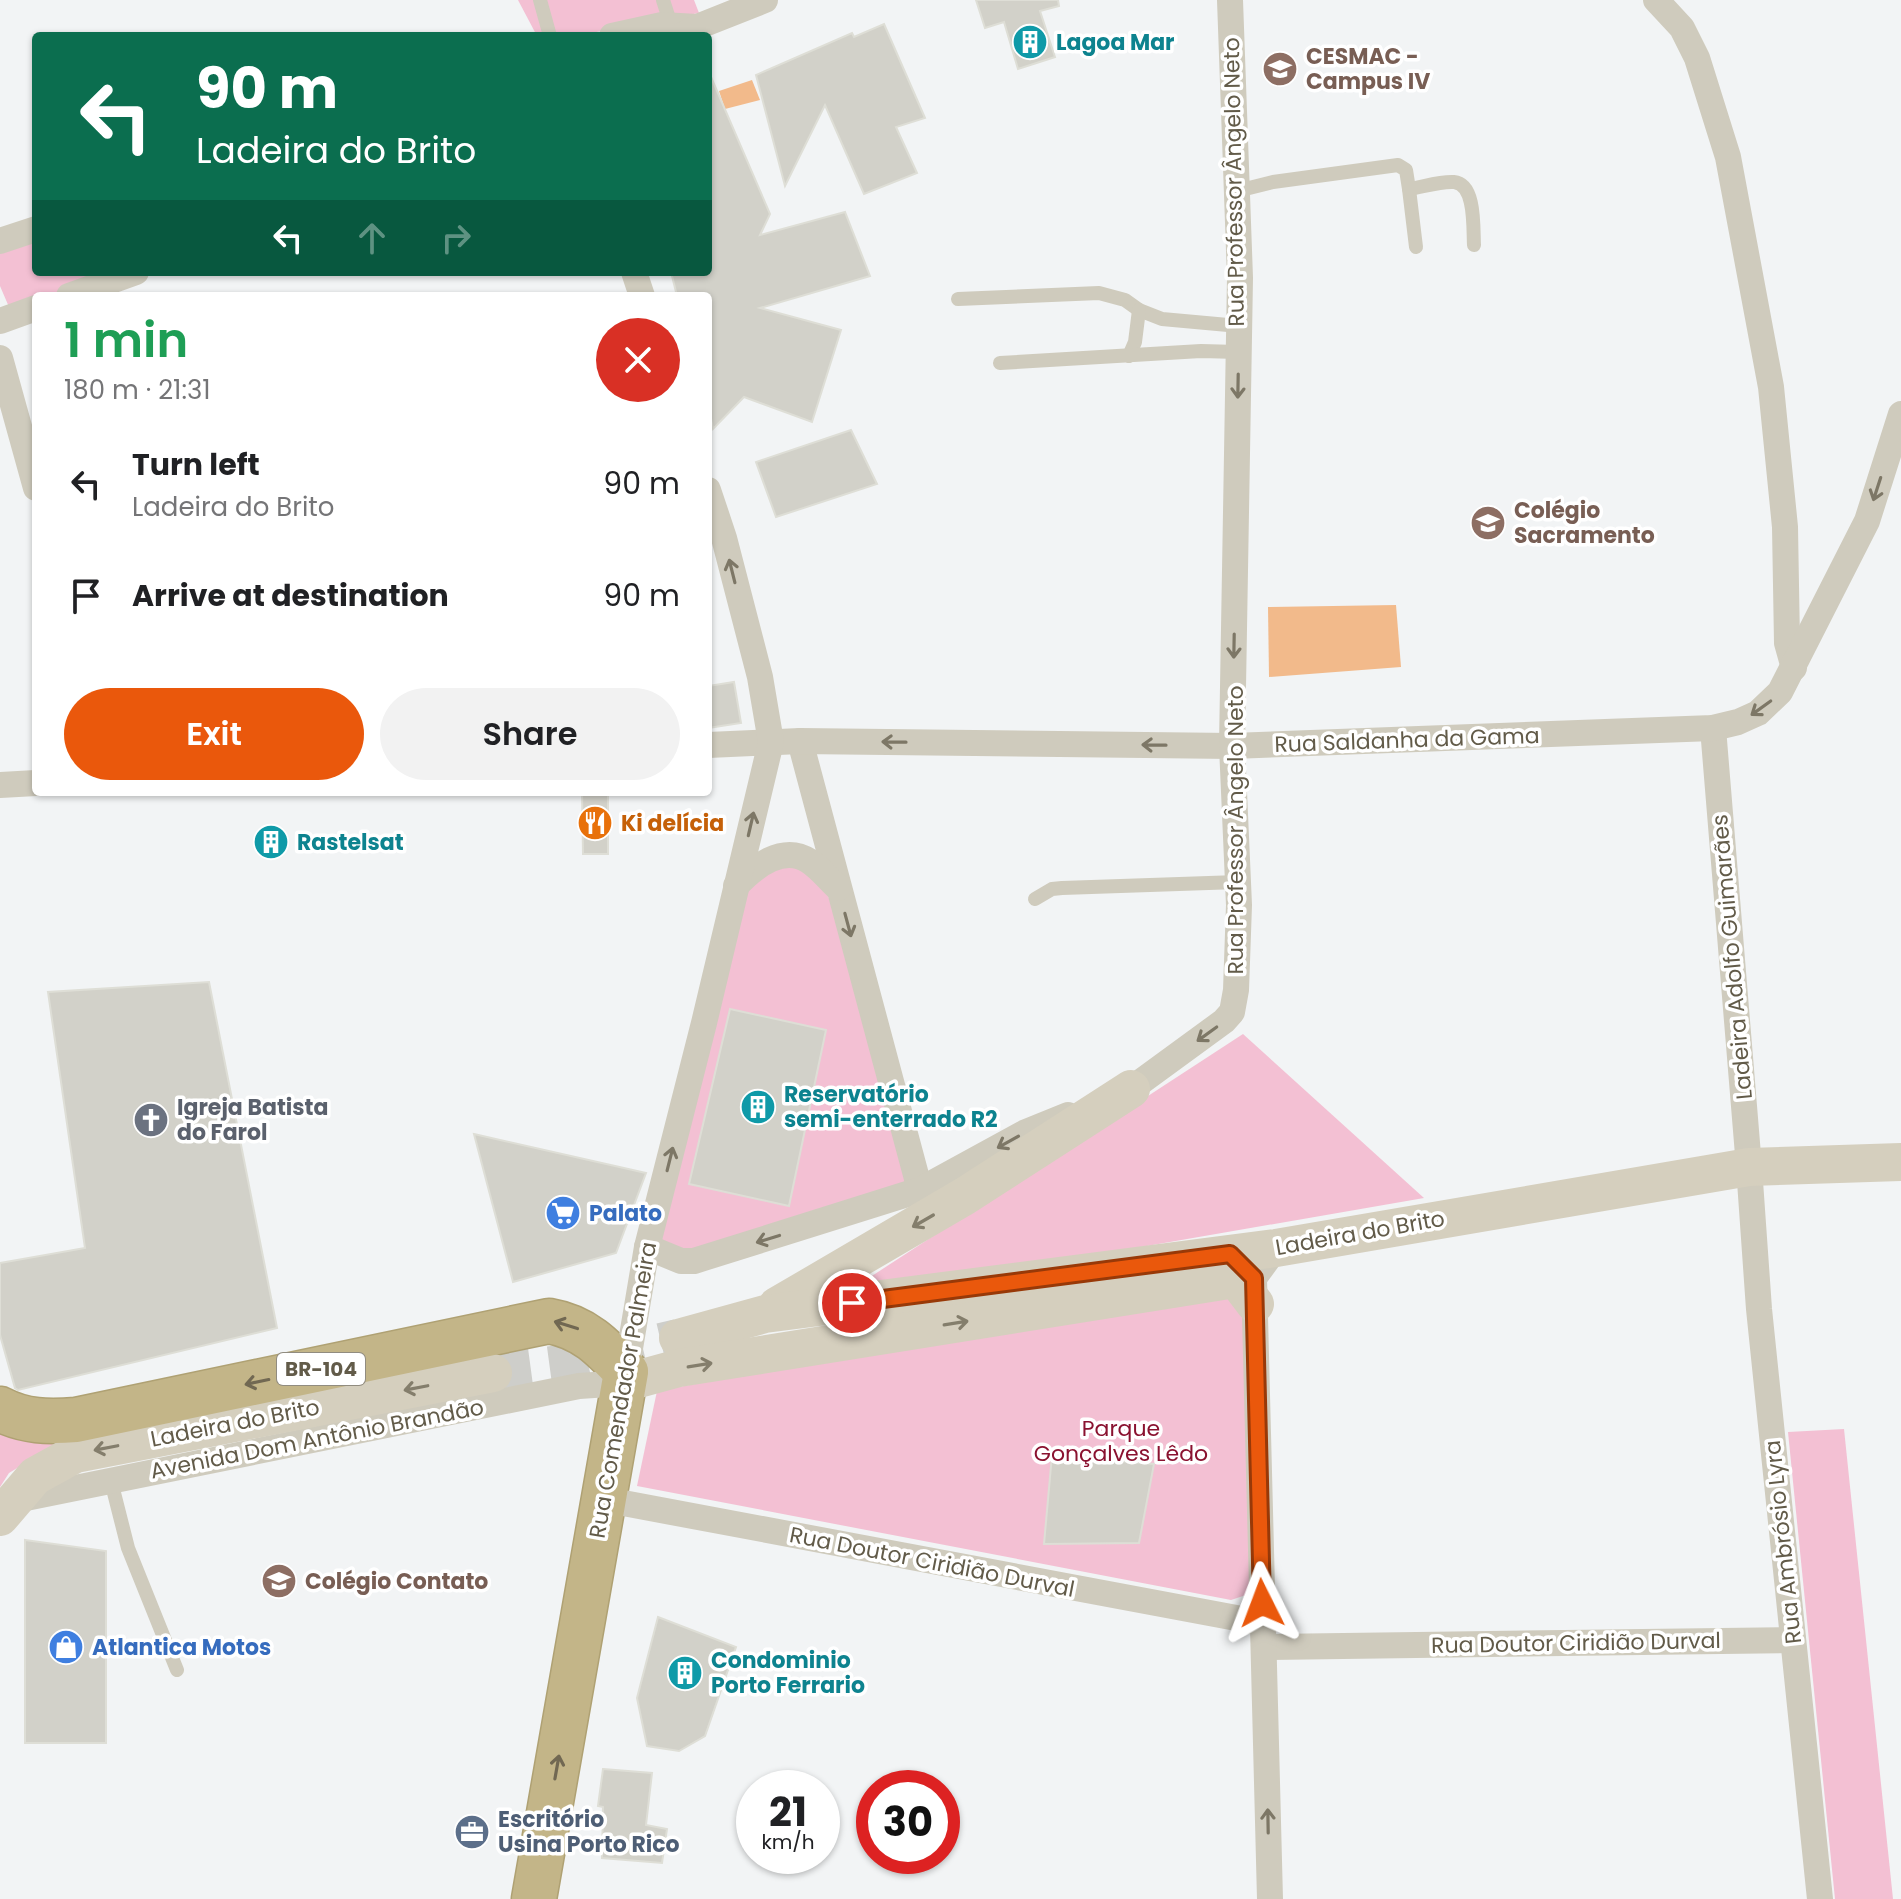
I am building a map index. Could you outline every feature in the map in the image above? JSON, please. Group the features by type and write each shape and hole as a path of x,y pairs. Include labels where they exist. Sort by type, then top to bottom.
{"highway":[{"name":"BR-104","path":"0,1409 19,1418 37,1421 76,1420 549,1321 584,1332 625,1378"},
{"name":"Rua Comendador Palmeira","path":"534,1899 625,1378"}],"main road":[{"path":"765,1314 965,1196 1131,1089"},
{"name":"Ladeira do Brito","path":"678,1338 765,1314 1254,1271 1750,1176 1901,1162"},
{"path":"625,1378 1229,1280 1239,1283 1254,1271"},
{"name":"Ladeira do Brito","path":"5,1509 35,1476 75,1454 493,1373"}],"street":[{"path":"653,32 683,29 765,0"},
{"name":"Rua Professor Ângelo Neto","path":"647,1247 681,1261 694,1261 920,1190 1026,1132 1131,1089 1232,1012 1236,990 1238,882 1232,746 1239,326 1230,0"},
{"path":"1656,0 1682,28 1697,58 1728,157 1771,387 1785,527 1787,643 1794,668"},
{"path":"0,241 32,230"},
{"path":"80,292 125,276"},
{"path":"0,321 32,309"},
{"path":"0,358 32,474"},
{"name":"Rua Saldanha da Gama","path":"712,745 800,741 1232,746 1713,728 1738,722 1758,713 1780,692 1794,668 1867,521 1901,414"},
{"name":"Rua Comendador Palmeira","path":"625,1378 647,1247 771,742 760,677 712,511"},
{"name":"Ladeira Adolfo Guimarães","path":"1713,728 1750,1176"},
{"path":"800,741 920,1190"},
{"path":"0,785 32,783"},
{"path":"736,886 751,870 767,860 796,855 810,862 838,889"},
{"name":"Rua Ambrósio Lyra","path":"1750,1176 1759,1309 1820,1899"},
{"path":"1254,1271 1270,1899"},
{"name":"Avenida Dom Antônio Brandão","path":"5,1509 111,1481 625,1378"},
{"name":"Rua Doutor Ciridião Durval","path":"602,1499 1263,1635 1793,1640"}],"lane":[{"path":"540,0 549,32"},
{"path":"663,0 683,29"},
{"path":"1237,191 1273,182 1398,165 1406,170 1416,247"},
{"path":"1409,189 1454,182 1463,185 1469,193 1474,245"},
{"path":"958,299 1099,293 1125,300 1139,310 1162,319 1239,326"},
{"path":"1129,356 1135,342 1139,310"},
{"path":"1000,363 1201,351 1238,352"},
{"path":"1035,899 1052,889 1062,888 1238,882"},
{"path":"111,1481 128,1548 177,1670"}],"green space":[{"path":"518,0 694,0 699,13 597,32 535,32"},
{"path":"32,236 32,276 125,276 78,292 32,292 32,299 12,314 0,286 0,248"},
{"path":"795,862 825,889 857,965 913,1189 687,1260 659,1243 734,908 767,873"},
{"path":"1243,1034 1424,1198 835,1300"},
{"name":"Parque Gonçalves Lêdo","path":"1234,1284 1259,1302 1255,1592 1231,1600 637,1486 657,1391"},
{"path":"0,1423 65,1439 9,1473 0,1487"},
{"path":"1844,1429 1893,1899 1835,1899 1788,1432"}],"shaded area":[{"path":"752,80 760,100 725,109 719,91"},
{"path":"1396,605 1401,667 1269,677 1268,607"}],"building":[{"name":"Lagoa Mar","path":"976,0 1058,0 1059,6 1040,11 1055,57 1018,69 1004,22 985,28"},
{"path":"884,24 925,118 896,127 917,173 864,194 825,105 785,186 756,75 852,33 854,37"},
{"path":"712,79 770,214 760,235 845,212 870,276 760,308 841,330 812,422 744,397 713,429 712,292 676,292 672,276 712,276"},
{"path":"851,430 877,484 776,517 756,462"},
{"path":"734,682 741,723 712,727 712,685"},
{"name":"Ki delícia","path":"582,796 608,796 608,854 583,854"},
{"name":"Igreja Batista do Farol","path":"209,982 277,1328 18,1390 0,1335 0,1263 85,1248 48,992"},
{"name":"Reservatório semi-enterrado R2","path":"730,1009 826,1030 789,1206 689,1184"},
{"name":"Palato","path":"474,1134 646,1173 616,1253 513,1282"},
{"path":"1052,1455 1154,1464 1139,1543 1044,1544"},
{"name":"Atlantica Motos","path":"25,1540 106,1551 106,1743 25,1743"},
{"name":"Condominio Porto Ferrario","path":"658,1617 736,1647 705,1736 679,1751 647,1746 637,1698"},
{"path":"603,1769 652,1773 646,1825 667,1829 662,1863 602,1858 603,1807 598,1806"}],"tunnel":[{"path":"493,1373 582,1361 678,1338"}],"place":[{"name":"Lagoa Mar","path":"1030,42"},
{"name":"CESMAC - Campus IV","path":"1280,69"},
{"name":"Colégio Sacramento","path":"1488,523"},
{"name":"Ki delícia","path":"595,823"},
{"name":"Rastelsat","path":"271,842"},
{"name":"Reservatório semi-enterrado R2","path":"758,1107"},
{"name":"Igreja Batista do Farol","path":"151,1120"},
{"name":"Palato","path":"563,1213"},
{"name":"Colégio Contato","path":"279,1581"},
{"name":"Atlantica Motos","path":"66,1647"},
{"name":"Condominio Porto Ferrario","path":"685,1673"},
{"name":"Escritório Usina Porto Rico","path":"472,1832"}],"route":[{"path":"852,1303 1230,1254 1254,1278 1262,1603"}]}
